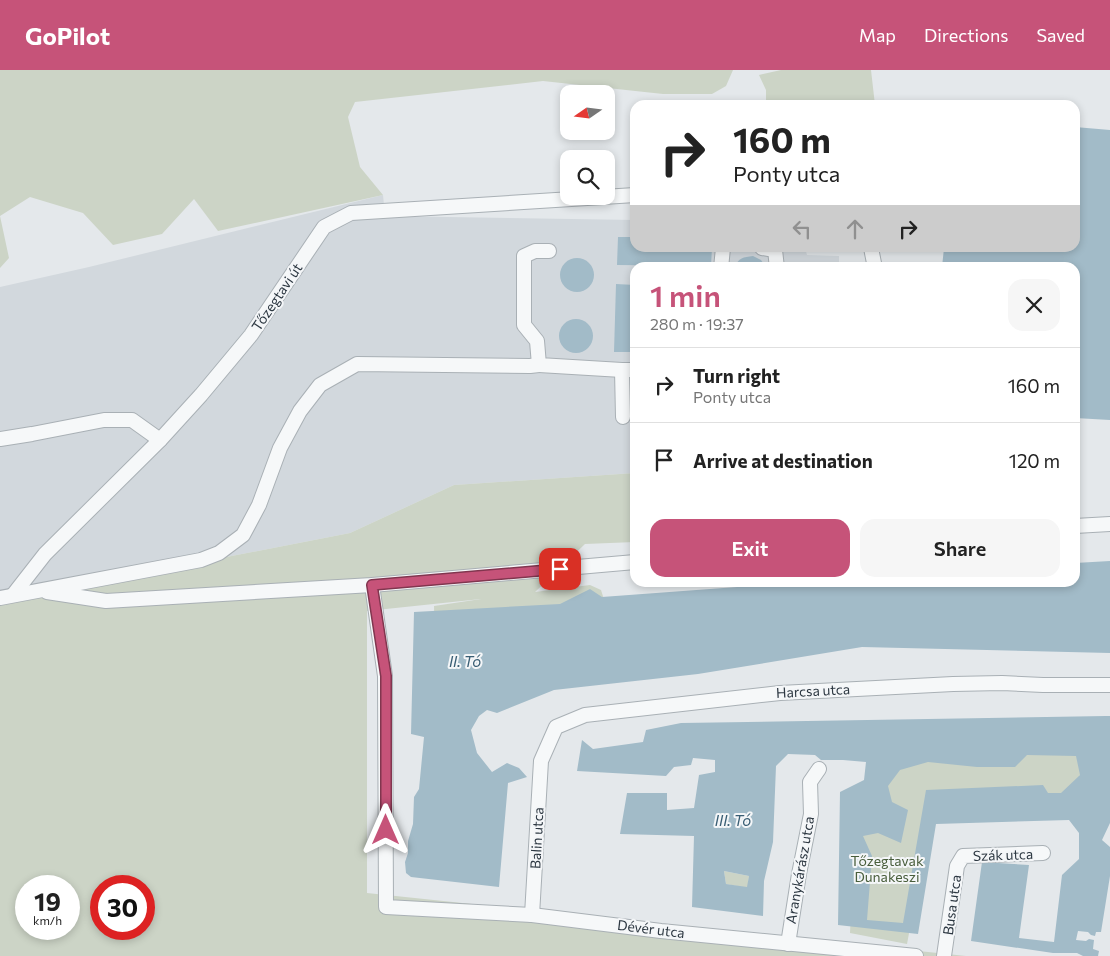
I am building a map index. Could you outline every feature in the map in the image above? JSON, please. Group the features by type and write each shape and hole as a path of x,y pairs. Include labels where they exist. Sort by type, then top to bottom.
{"street":[{"name":"Tőzegtavi út","path":"7,596 45,554 160,440 201,395 251,335 324,227 351,213 630,195"},
{"path":"539,365 537,340 524,325 524,256 535,251 549,251"},
{"name":"Tőzegtavi út","path":"7,596 201,560 219,553 242,535 258,505 280,448 300,411 320,385 357,364 539,365 629,370"},
{"path":"623,416 629,370"},
{"path":"0,439 104,420 132,420 160,440"},
{"path":"1080,526 1110,524"},
{"path":"36,590 106,601 372,585 630,562"},
{"name":"Dévér utca","path":"372,585 386,676 386,906 532,915 661,931 916,956"},
{"name":"Harcsa utca","path":"541,761 556,727 585,715 780,693 1002,683 1110,685"},
{"name":"Balin utca","path":"532,915 541,761"},
{"name":"Aranykárász utca","path":"788,944 798,874 811,814 810,782 819,769"},
{"name":"Szák utca","path":"963,856 1043,853"},
{"name":"Busa utca","path":"944,956 957,866 963,856"}],"shaded area":[{"path":"383,195 385,216 630,220 630,252 806,252 807,255 839,256 839,262 630,262 630,473 454,485 350,533 0,601 0,287"}],"green space":[{"path":"0,70 733,70 726,86 712,94 663,94 615,89 615,85 580,85 543,81 355,102 348,117 360,167 383,195 218,231 194,199 162,234 113,245 83,213 30,197 0,216"},
{"path":"781,70 871,70 874,100 766,100 766,90 759,75"},
{"path":"0,216 9,258 0,268"},
{"path":"630,473 630,542 585,544 535,592 590,585 601,590 615,634 436,717 434,606 481,599 367,611 367,893 966,956 0,956 0,601 350,533 454,485"},
{"name":"Tőzegtavak Dunakeszi","path":"888,746 1087,746 1074,799 934,800 907,944 850,933 855,824"},
{"path":"724,871 749,876 748,888 726,884"}],"water":[{"path":"1080,127 1110,130 1110,420 1080,418 1080,262 943,262 944,252 1080,252"},
{"path":"618,237 630,237 630,252 712,252 711,262 630,262 630,265 617,265"},
{"path":"753,256 762,262 738,262 742,258"},
{"path":"577,258 589,263 594,275 589,287 577,292 565,287 560,275 565,263"},
{"path":"616,284 630,285 630,352 614,352"},
{"path":"576,319 588,324 593,336 588,348 576,353 564,348 559,336 564,324"},
{"name":"II. Tó","path":"1110,561 1110,653 862,647 698,674 554,690 497,713 487,710 479,716 471,730 477,753 492,772 507,763 519,768 527,777 508,783 499,887 411,877 406,873 405,862 413,824 414,797 419,789 424,737 411,734 414,612 560,604 590,589 602,597 738,587 1080,587 1080,563"},
{"name":"III. Tó","path":"1110,716 1110,823 1102,840 1110,847 1110,876 1101,932 1096,932 1095,936 1088,932 1078,931 1076,940 1094,940 1093,949 1099,951 1098,956 1083,956 1077,953 1053,953 971,941 982,862 1029,865 1019,938 1054,942 1062,875 1079,859 1079,833 1069,820 936,824 918,934 838,925 840,792 864,780 866,762 821,760 815,755 788,754 776,766 773,842 764,881 763,916 692,907 694,836 620,834 627,793 667,793 667,810 694,808 699,775 715,772 715,760 693,758 691,765 674,767 666,776 577,771 582,740 593,749 643,742 646,730 681,723","holes":["1027,755 1076,756 1080,775 1061,793 1048,793 1043,785 926,790 903,923 867,920 872,856 863,836 878,833 901,843 908,810 892,802 888,786 900,770 928,762 977,767 1015,767","724,871 749,876 747,887 726,884"]}],"route":[{"path":"386,830 386,676 372,585 560,569"}]}
